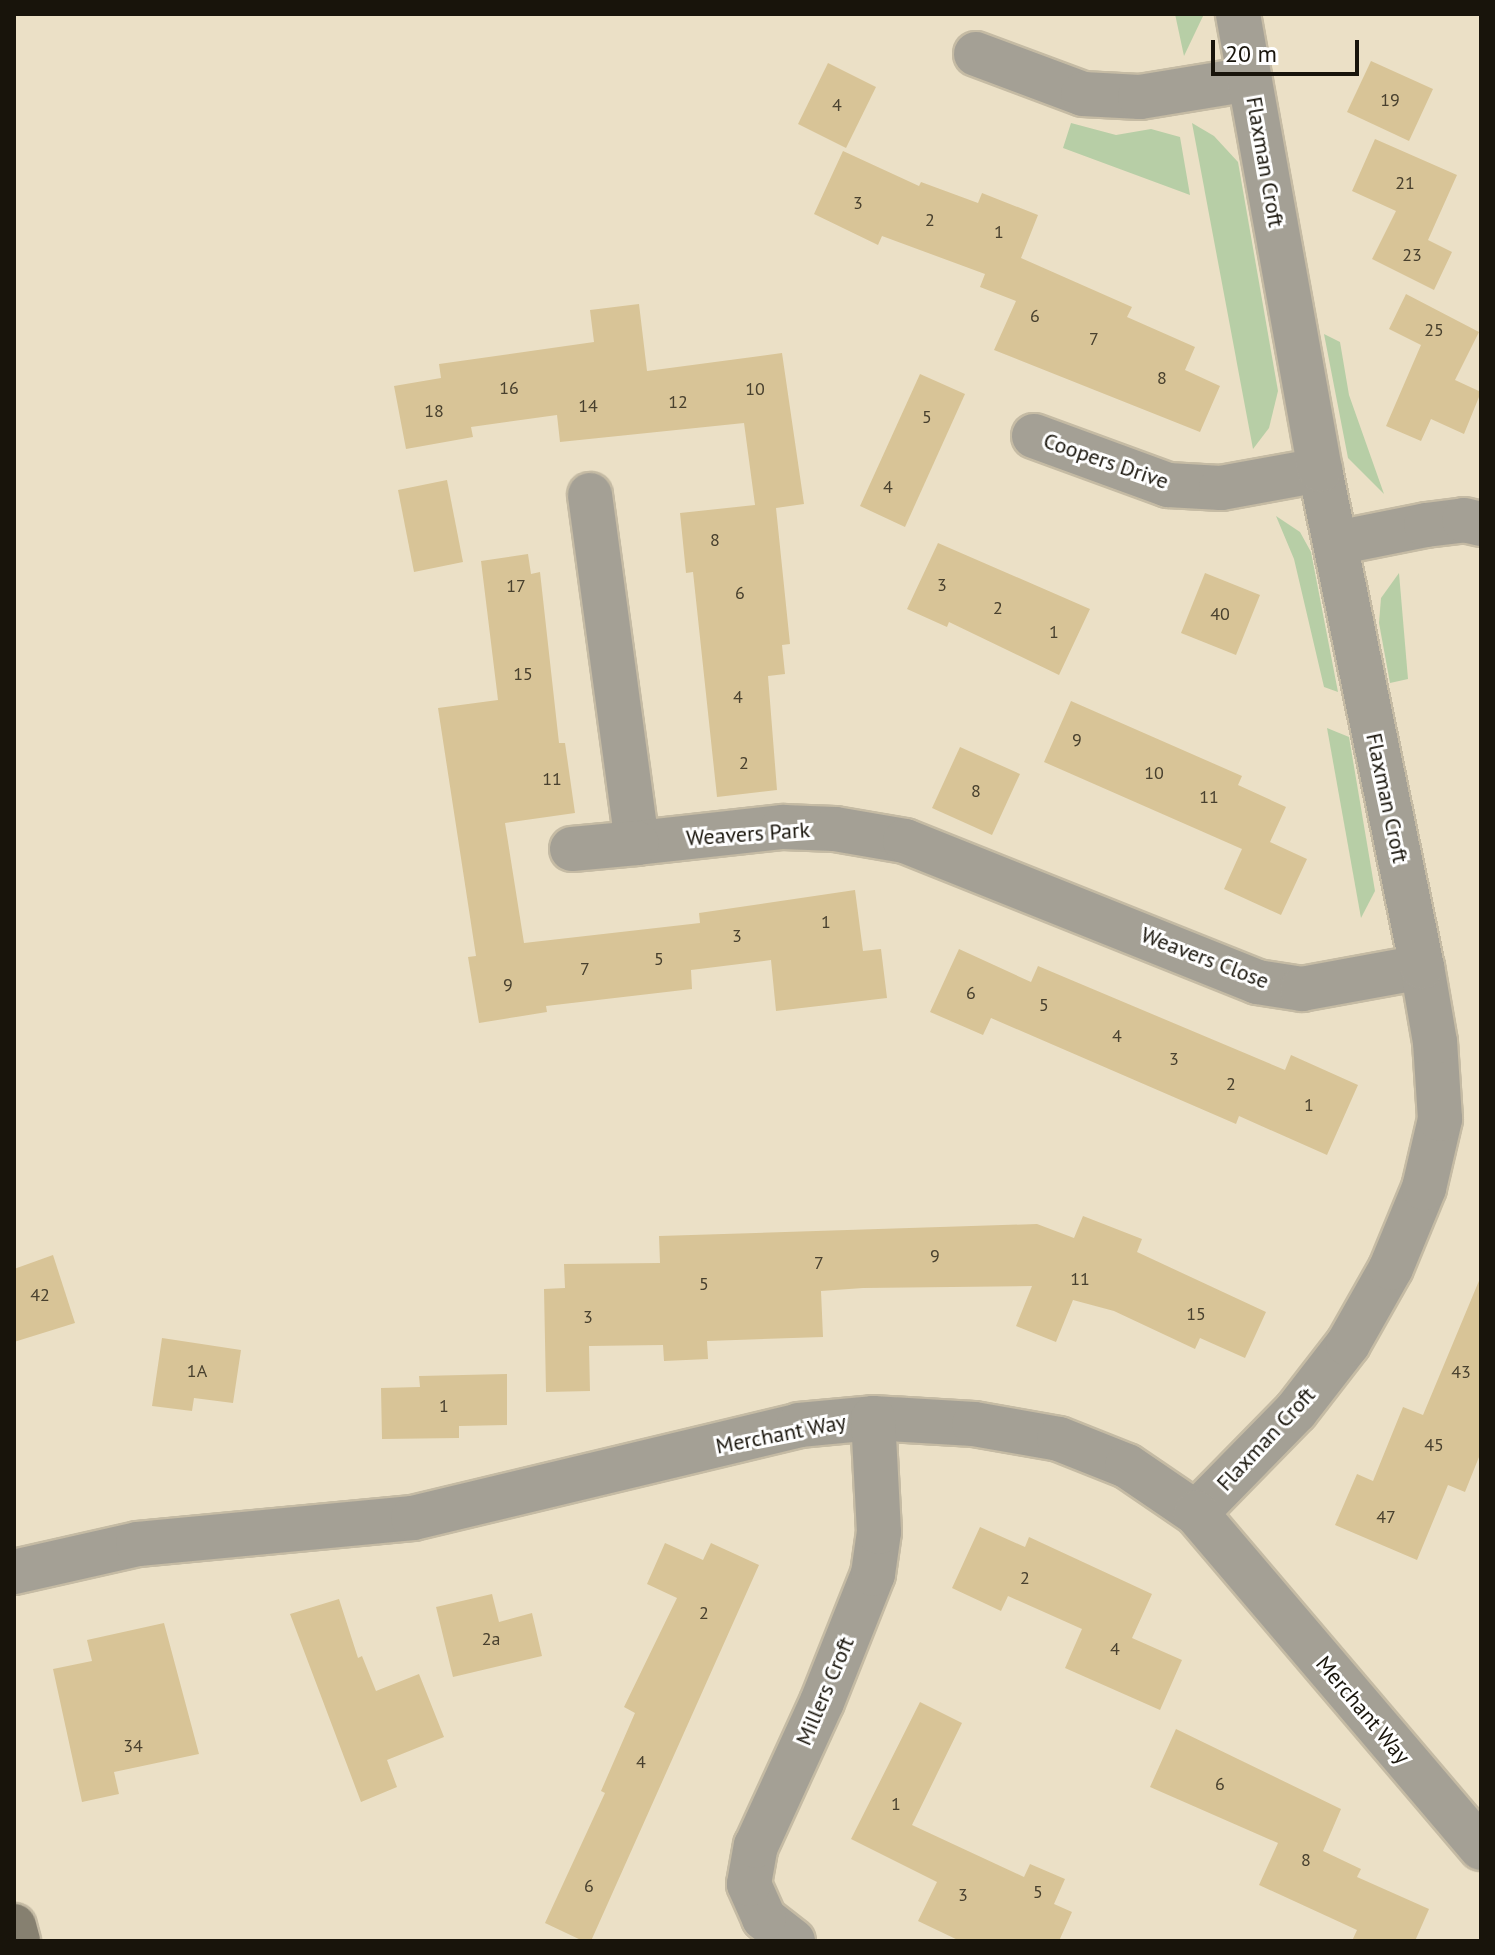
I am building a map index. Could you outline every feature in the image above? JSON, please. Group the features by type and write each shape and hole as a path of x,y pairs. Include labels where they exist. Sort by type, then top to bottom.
{"street":[{"name":"Flaxman Croft","path":"1196,1513 1296,1411 1348,1344 1391,1268 1424,1188 1440,1119 1435,1042 1422,967 1320,470 1238,14"},
{"path":"976,54 1083,94 1140,97 1250,79"},
{"name":"Coopers Drive","path":"1034,436 1168,485 1221,488 1320,470"},
{"path":"590,495 637,843"},
{"path":"1336,543 1464,520 1481,524"},
{"name":"Weavers Park","path":"572,849 783,827 835,829 905,841 1042,893"},
{"name":"Weavers Close","path":"1042,893 1257,982 1302,989 1422,967"},
{"name":"Merchant Way","path":"14,1572 138,1544 413,1518 799,1425 873,1418 974,1424 1059,1439 1127,1466 1196,1513 1481,1848"},
{"name":"Millers Croft","path":"793,1941 764,1918 749,1884 756,1846 822,1702 873,1574 879,1532 873,1418"},
{"path":"14,1926 18,1941"}],"green space":[{"path":"1175,14 1204,14 1184,56"},
{"path":"1071,123 1116,135 1151,129 1180,137 1190,195 1063,148"},
{"path":"1192,123 1214,136 1238,162 1278,391 1269,428 1253,449"},
{"path":"1324,334 1340,342 1349,395 1384,494 1348,458"},
{"path":"1276,516 1300,532 1311,552 1338,692 1324,687 1294,559"},
{"path":"1399,573 1408,679 1390,683 1379,623 1381,598"},
{"path":"1327,728 1349,737 1375,891 1361,918"}],"building":[{"path":"1371,61 1433,89 1409,141 1347,112"},
{"path":"828,63 876,87 846,148 798,124"},
{"path":"1375,139 1457,175 1428,240 1452,252 1434,290 1372,259 1396,211 1352,191"},
{"path":"843,151 919,186 921,182 978,203 982,193 1038,215 1021,258 1132,307 1127,317 1195,347 1185,370 1220,386 1200,432 994,350 1016,301 980,287 985,274 882,236 878,245 814,214"},
{"path":"1406,294 1479,332 1455,380 1481,392 1464,434 1431,419 1421,441 1386,426 1421,345 1389,329"},
{"path":"639,304 647,371 782,353 804,504 776,508 790,644 782,645 785,674 768,676 777,790 717,797 693,572 686,573 680,513 755,505 744,423 560,442 557,415 471,427 473,437 406,449 394,386 441,378 439,364 594,342 590,310"},
{"path":"920,374 965,394 905,527 860,506"},
{"path":"447,480 463,562 414,572 398,490"},
{"path":"938,543 1090,609 1059,675 949,622 947,627 907,609"},
{"path":"528,554 531,574 540,572 559,743 565,743 575,813 505,823 524,943 700,923 699,913 855,890 863,951 881,949 887,998 776,1011 771,960 691,970 692,989 546,1006 547,1012 479,1023 468,957 476,956 438,708 498,700 481,561"},
{"path":"1205,573 1260,595 1236,655 1181,633"},
{"path":"1071,701 1242,776 1238,785 1286,807 1270,842 1307,859 1281,915 1224,889 1242,849 1044,762"},
{"path":"960,747 1020,774 992,835 932,808"},
{"path":"959,949 1031,982 1038,966 1285,1070 1291,1055 1358,1085 1327,1155 1239,1116 1236,1124 991,1018 983,1035 930,1012"},
{"path":"1083,1216 1142,1239 1137,1252 1266,1312 1245,1358 1200,1338 1195,1349 1114,1311 1073,1300 1056,1342 1016,1326 1032,1286 863,1288 821,1291 823,1337 707,1341 708,1359 664,1361 663,1345 589,1346 590,1391 546,1392 544,1289 565,1288 564,1264 660,1263 659,1236 1037,1224 1074,1238"},
{"path":"53,1255 75,1323 14,1342 14,1269"},
{"path":"1481,1276 1481,1452 1465,1492 1448,1485 1417,1560 1335,1525 1357,1474 1373,1481 1403,1407 1423,1415"},
{"path":"162,1338 241,1350 233,1403 194,1398 192,1411 152,1406"},
{"path":"507,1374 507,1425 459,1426 459,1438 382,1439 381,1388 420,1387 419,1376"},
{"path":"980,1527 1025,1547 1029,1537 1152,1594 1132,1638 1182,1660 1160,1710 1065,1668 1082,1629 1008,1596 1001,1611 952,1588"},
{"path":"665,1543 703,1560 711,1543 759,1565 591,1941 583,1941 545,1923 605,1793 601,1791 635,1713 624,1707 677,1598 647,1584"},
{"path":"492,1594 499,1622 532,1613 542,1656 453,1677 436,1607"},
{"path":"339,1599 358,1658 362,1656 376,1691 419,1674 444,1737 387,1760 397,1787 361,1802 290,1614"},
{"path":"164,1623 199,1754 114,1772 119,1794 82,1802 53,1669 92,1661 87,1640"},
{"path":"920,1702 962,1723 912,1825 1024,1877 1030,1864 1065,1879 1054,1904 1072,1912 1059,1941 960,1941 918,1921 937,1882 851,1839"},
{"path":"1176,1729 1341,1809 1323,1851 1361,1869 1357,1877 1429,1909 1415,1941 1352,1941 1357,1930 1259,1885 1278,1843 1150,1787"}]}
